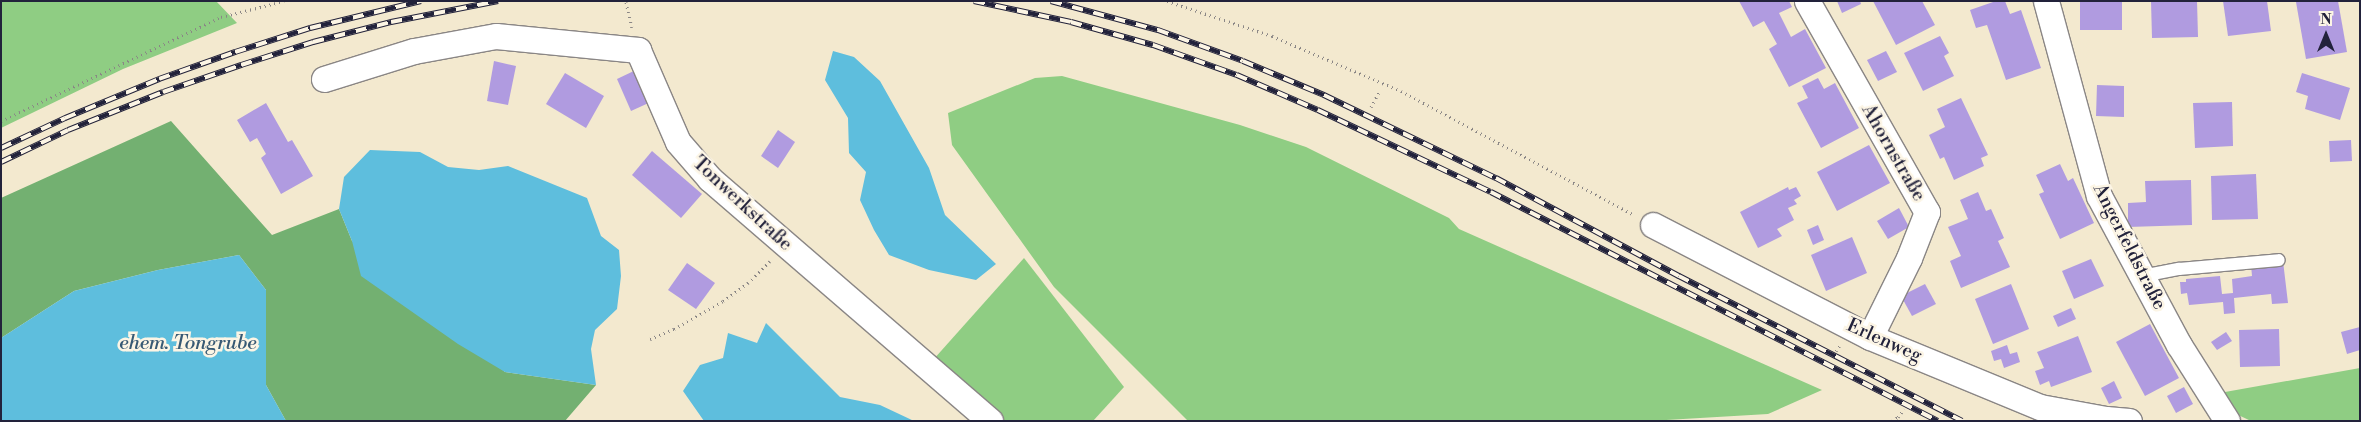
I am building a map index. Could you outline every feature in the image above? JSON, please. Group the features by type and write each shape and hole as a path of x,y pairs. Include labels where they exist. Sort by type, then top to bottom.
{"street":[{"name":"Ahornstraße","path":"1807,1 1927,212 1909,258 1870,337"},
{"name":"Angerfeldstraße","path":"2046,1 2099,196 2179,345 2226,421"},
{"name":"Tonwerkstraße","path":"324,79 414,51 496,36 638,50 678,142 710,179 990,421"},
{"name":"Erlenweg","path":"1653,225 1870,337 2040,406 2106,419 2129,421"}],"lane":[{"path":"2142,276 2188,268 2279,260"}],"path":[{"path":"1,121 221,17 284,1"},
{"path":"1167,1 1272,36 1401,91 1653,225"},
{"path":"1371,107 1380,90"},
{"path":"650,339 674,329 723,301 748,283 786,245"},
{"path":"1892,421 1898,418 1904,409"},
{"path":"1760,421 1812,421"}],"green space":[{"path":"1,1 216,1 237,23 123,69 1,128"},
{"path":"1062,76 1240,125 1306,147 1449,218 1459,229 1822,390 1768,414 1649,421 1188,421 1054,287 952,145 948,113 1035,78"},
{"path":"171,121 272,235 339,209 352,241 505,372 596,385 565,421 286,421 266,385 266,290 239,255 158,270 74,291 1,338 1,198"},
{"path":"1024,258 1124,387 1093,421 1003,421 933,360"},
{"path":"2360,368 2360,421 2251,421 2234,413 2219,396 2225,392"}],"water":[{"path":"833,51 854,57 880,81 929,168 945,215 996,264 976,280 929,270 889,255 874,230 860,200 866,172 849,153 848,118 825,80"},
{"path":"370,150 420,152 448,167 479,170 508,166 587,198 601,236 619,250 621,276 617,309 595,330 591,349 596,385 505,372 458,344 361,276 352,241 339,209 344,177"},
{"name":"ehem. Tongrube","path":"239,255 266,290 266,385 286,421 1,421 1,338 74,291 158,270"},
{"path":"766,323 840,397 880,405 914,421 704,421 683,391 700,365 723,358 728,333 757,343"}],"building":[{"path":"1739,1 1789,1 1792,7 1779,13 1791,37 1805,29 1826,68 1789,87 1769,49 1777,44 1764,21 1753,27"},
{"path":"1837,1 1860,1 1861,4 1842,13"},
{"path":"1873,1 1922,1 1935,25 1896,45"},
{"path":"1996,1 2005,1 2010,14 2021,10 2041,68 2006,80 1987,25 1976,28 1970,10"},
{"path":"2080,1 2122,1 2122,30 2080,30"},
{"path":"2151,1 2197,1 2198,37 2152,38"},
{"path":"2223,1 2267,1 2271,31 2228,36"},
{"path":"2338,1 2347,52 2306,59 2296,2"},
{"path":"1940,36 1949,53 1944,56 1954,76 1923,91 1904,53"},
{"path":"1886,51 1897,72 1878,81 1867,60"},
{"path":"494,61 516,66 508,105 487,101"},
{"path":"638,69 653,101 631,111 617,79"},
{"path":"565,73 604,96 586,128 546,104"},
{"path":"2302,73 2350,88 2340,120 2305,109 2308,96 2296,92"},
{"path":"1818,78 1824,89 1835,83 1859,128 1821,148 1797,103 1808,98 1802,86"},
{"path":"2097,85 2124,86 2124,117 2096,116"},
{"path":"1961,98 1988,155 1981,158 1984,166 1954,180 1944,157 1940,159 1929,135 1945,127 1937,109"},
{"path":"2232,102 2233,146 2195,148 2193,103"},
{"path":"266,103 288,142 292,140 313,176 281,194 261,158 266,154 257,138 250,142 237,120"},
{"path":"778,130 795,142 778,168 761,156"},
{"path":"2351,140 2352,161 2330,162 2329,141"},
{"path":"1869,145 1890,183 1837,211 1817,172"},
{"path":"652,151 702,194 681,218 632,175"},
{"path":"2060,164 2068,181 2073,178 2094,223 2060,239 2039,194 2044,192 2036,175"},
{"path":"2256,174 2258,219 2212,220 2211,176"},
{"path":"2191,180 2192,225 2128,227 2128,203 2146,202 2145,181"},
{"path":"1788,187 1789,190 1796,187 1801,196 1794,200 1797,204 1788,208 1794,220 1777,229 1782,236 1758,248 1740,212"},
{"path":"1978,192 1986,211 1991,209 2004,238 1998,241 2010,267 1961,288 1950,261 1961,256 1948,227 1968,219 1960,200"},
{"path":"1899,208 1909,227 1888,239 1877,221"},
{"path":"1818,225 1824,240 1813,245 1807,230"},
{"path":"1852,237 1867,273 1826,291 1811,255"},
{"path":"2091,259 2104,286 2074,299 2062,271"},
{"path":"2283,261 2288,303 2272,304 2271,294 2234,298 2235,313 2224,314 2223,302 2189,305 2187,293 2181,294 2180,282 2186,282 2186,279 2220,276 2222,294 2233,293 2232,279 2252,276 2251,265"},
{"path":"687,263 715,283 696,309 668,290"},
{"path":"1925,284 1936,304 1912,316 1901,296"},
{"path":"2011,284 2029,329 1993,344 1975,299"},
{"path":"2071,308 2076,319 2058,327 2053,316"},
{"path":"2150,324 2179,378 2145,396 2116,342"},
{"path":"2360,327 2360,350 2347,354 2341,332"},
{"path":"2279,329 2280,366 2240,367 2239,330"},
{"path":"2226,332 2232,341 2217,350 2211,342"},
{"path":"2078,336 2092,372 2051,387 2049,381 2040,385 2035,371 2044,368 2037,352"},
{"path":"2007,345 2010,354 2017,352 2020,362 2004,368 2001,359 1994,361 1991,351"},
{"path":"2114,381 2122,398 2109,404 2101,388"},
{"path":"2184,387 2193,404 2176,413 2167,396"}],"railway":[{"path":"1,148 65,118 159,79 235,52 310,28 421,1"},
{"path":"1,162 68,130 163,92 241,65 313,42 391,22 498,1"},
{"path":"974,1 1071,22 1153,45 1237,75 1318,110 1491,192 1938,421"},
{"path":"1051,1 1158,30 1243,61 1324,95 1496,178 1679,276 1962,421"}]}
